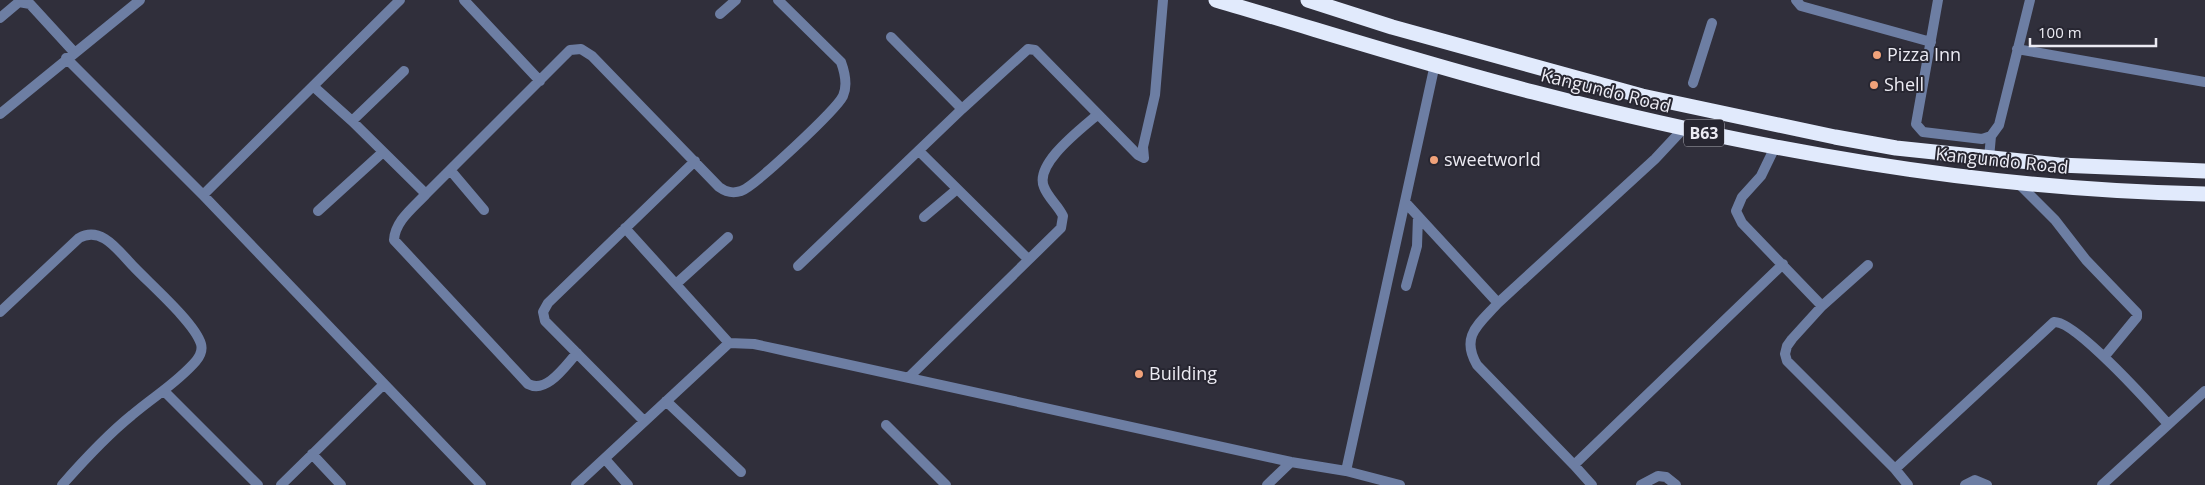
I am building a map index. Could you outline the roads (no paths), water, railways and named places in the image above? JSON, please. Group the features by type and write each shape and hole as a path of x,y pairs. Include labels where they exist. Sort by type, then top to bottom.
{"highway":[{"name":"Kangundo Road","path":"1216,0 1531,92 1684,129 1775,147 1893,167 2016,182 2205,194"},
{"name":"Kangundo Road","path":"1308,0 1392,27 1642,96 1896,148 2059,165 2205,171"},
{"path":"1893,167 1896,148"},
{"path":"1946,174 1950,154"},
{"path":"2059,165 2062,185"}],"street":[{"path":"0,114 70,55 140,0"},
{"path":"203,195 400,0"},
{"path":"464,0 540,81"},
{"path":"720,14 736,0"},
{"path":"577,353 543,386 534,387 528,384 394,240 395,230 426,194 570,50 581,49 592,56 725,192 742,191 755,182 796,145 842,97 846,75 841,62 778,0"},
{"path":"798,266 962,109 1030,49 1035,50 1097,115 1138,155 1144,158 1143,147 1155,94 1164,0"},
{"path":"1796,0 1801,6 1931,42"},
{"path":"1938,0 1917,119 1918,129 1923,132 1962,138 1982,139 1991,136"},
{"path":"1989,158 1991,136 2001,119 2030,0"},
{"path":"0,18 13,5 19,2 27,3 70,55 383,385 481,485"},
{"path":"1693,83 1712,23"},
{"path":"891,36 962,109"},
{"path":"2017,49 2205,82"},
{"path":"1346,471 1436,64"},
{"path":"352,120 404,71"},
{"path":"313,86 352,120 426,194"},
{"path":"909,377 1061,228 1064,221 1060,211 1043,186 1041,179 1044,170 1069,140 1097,115"},
{"path":"1592,485 1477,365 1469,349 1470,339 1475,329 1498,303 1655,159 1684,129"},
{"path":"1775,147 1761,176 1742,197 1736,211 1742,223 1822,306"},
{"path":"919,151 956,190 1028,259"},
{"path":"318,211 383,152"},
{"path":"644,420 545,322 544,307 695,161"},
{"path":"451,170 484,210"},
{"path":"2016,182 2055,220 2086,260 2137,313 2137,317 2104,357"},
{"path":"924,217 956,190"},
{"path":"1405,202 1498,303"},
{"path":"1406,286 1417,246 1418,216"},
{"path":"625,228 730,343 762,346 909,377 1292,462 1346,471 1400,485"},
{"path":"0,312 80,238 87,234 100,235 174,308 200,341 202,351 197,360 165,392 133,414 89,454 62,485"},
{"path":"676,284 728,237"},
{"path":"1574,465 1783,264"},
{"path":"1868,265 1822,306 1787,346 1785,354 1787,361 1895,469 1908,485"},
{"path":"1895,469 2051,323 2058,321 2065,324 2104,357 2168,424"},
{"path":"576,485 644,420 730,343"},
{"path":"281,485 383,385"},
{"path":"2102,485 2205,391"},
{"path":"165,392 258,485"},
{"path":"666,401 741,472"},
{"path":"886,426 946,485"},
{"path":"312,454 341,485"},
{"path":"605,459 628,485"},
{"path":"1267,485 1292,462"},
{"path":"1641,485 1658,476 1666,477 1676,485"},
{"path":"1965,485 1975,480 1987,485"}],"place":[{"name":"Pizza Inn","path":"1877,55"},
{"name":"Shell","path":"1874,85"},
{"name":"sweetworld","path":"1434,160"},
{"name":"Building","path":"1139,374"}]}
